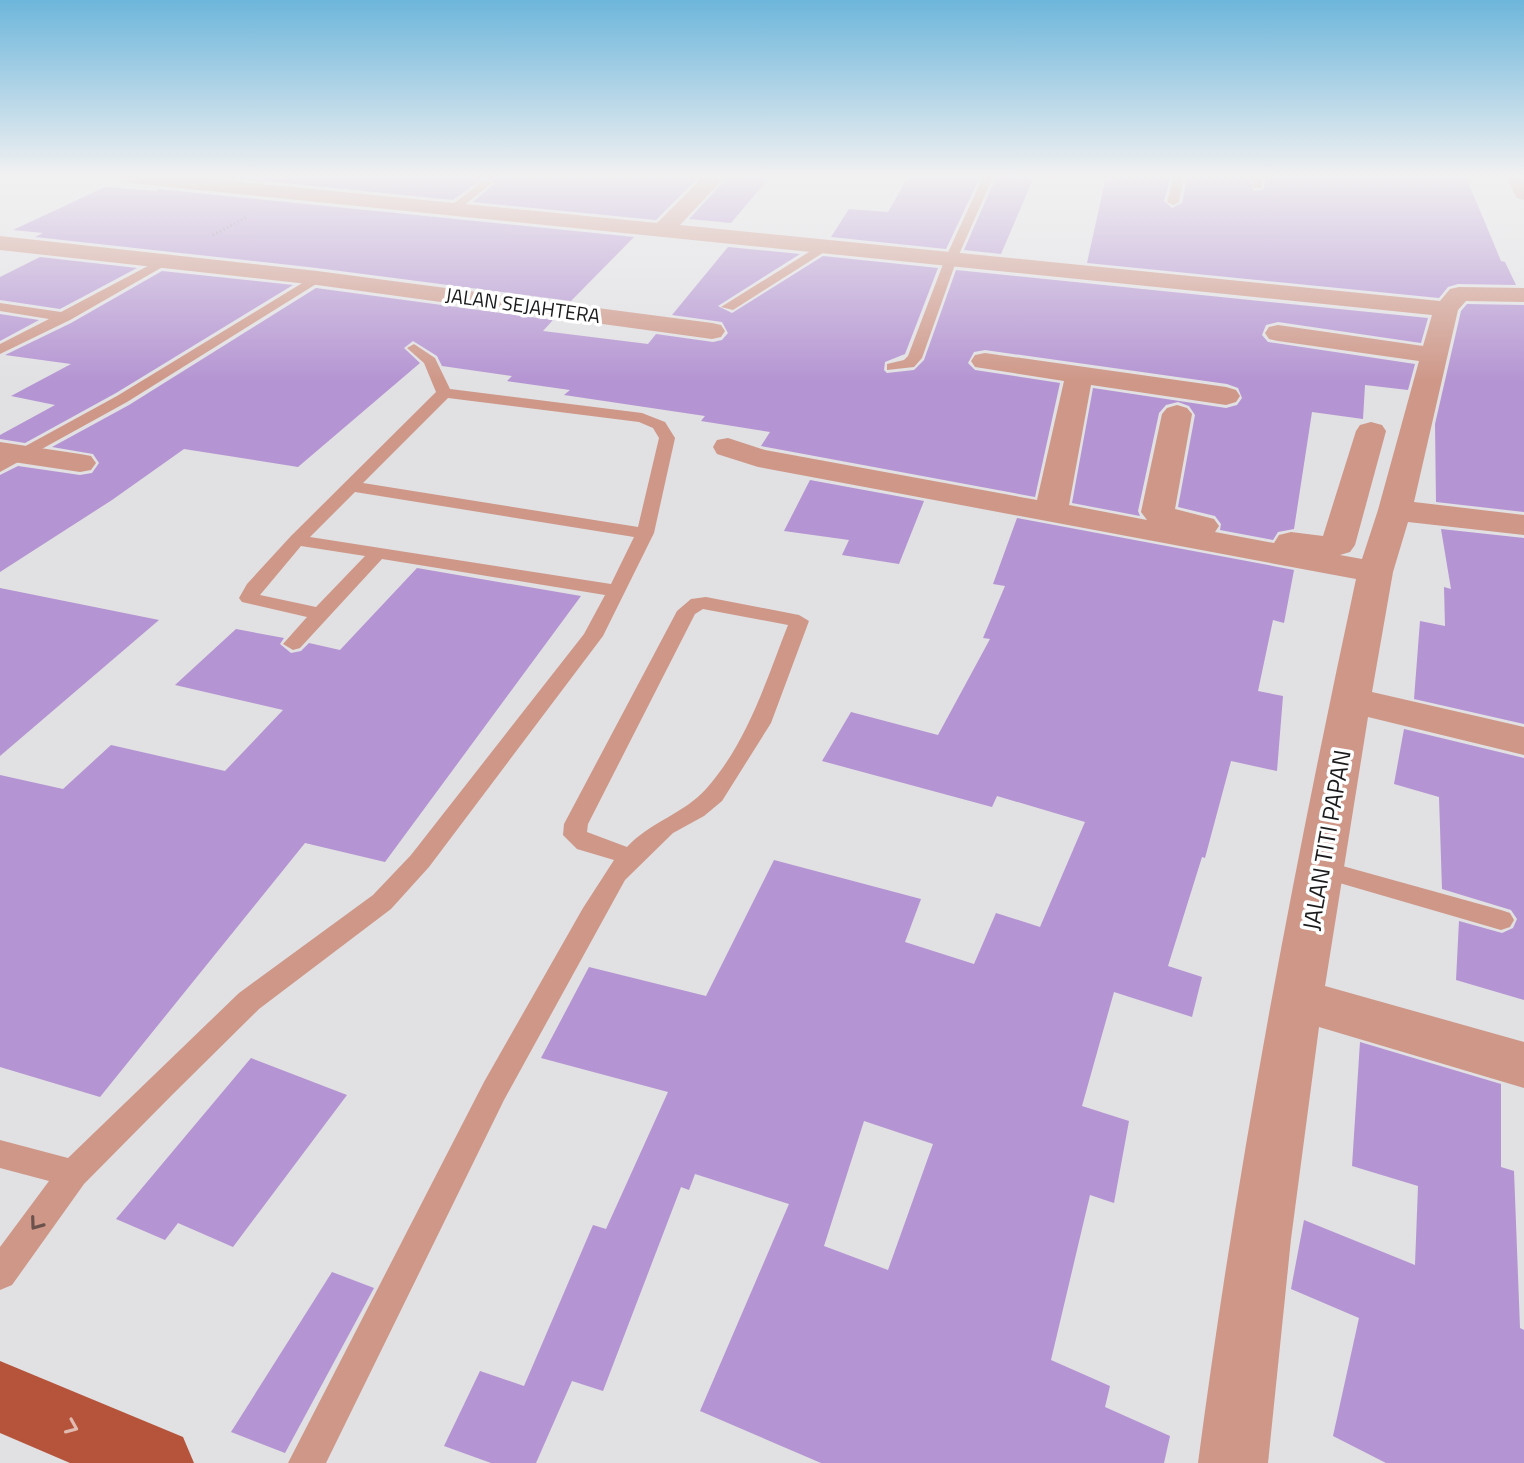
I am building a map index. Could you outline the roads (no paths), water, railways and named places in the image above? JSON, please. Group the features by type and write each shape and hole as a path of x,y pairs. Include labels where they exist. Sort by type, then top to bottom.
{"main road":[{"path":"0,1397 157,1463"}],"street":[{"name":"JALAN SEJAHTERA","path":"21,245 317,278 712,331"},
{"path":"818,245 1446,309 1459,294 1524,295"},
{"name":"JALAN TITI PAPAN","path":"1233,1463 1248,1314 1298,1000 1375,572 1383,501 1446,309"},
{"path":"1278,333 1432,355"},
{"path":"985,361 1226,396"},
{"path":"1051,512 1079,376"},
{"path":"1177,414 1158,512 1165,518 1278,540 1335,547 1383,501"},
{"path":"1371,431 1383,501"},
{"path":"728,447 758,458 1375,572"},
{"path":"8,458 80,463"},
{"path":"1383,501 1524,525"},
{"path":"1350,700 1524,741"},
{"path":"1298,1000 1524,1065"}],"lane":[{"path":"892,367 909,364 915,358 957,245"},
{"path":"728,307 825,246"},
{"path":"0,350 167,261"},
{"path":"8,458 122,399 317,278"},
{"path":"0,307 65,317"},
{"path":"414,348 424,353 435,369 444,393"},
{"path":"320,614 249,598 254,588 297,540 444,393"},
{"path":"0,1274 73,1174 249,1001 382,902 411,871 577,659 617,591 645,533 667,438 659,425 615,413 444,393"},
{"path":"349,486 645,533"},
{"path":"297,540 617,591"},
{"path":"293,644 379,552"},
{"path":"307,1463 494,1091 592,915 616,874 632,857 665,827 696,810 714,795 760,723 799,621 706,603 698,603 687,611 576,824 575,835 586,843 632,857"},
{"path":"1321,869 1501,920"},
{"path":"0,1154 73,1174"}]}
